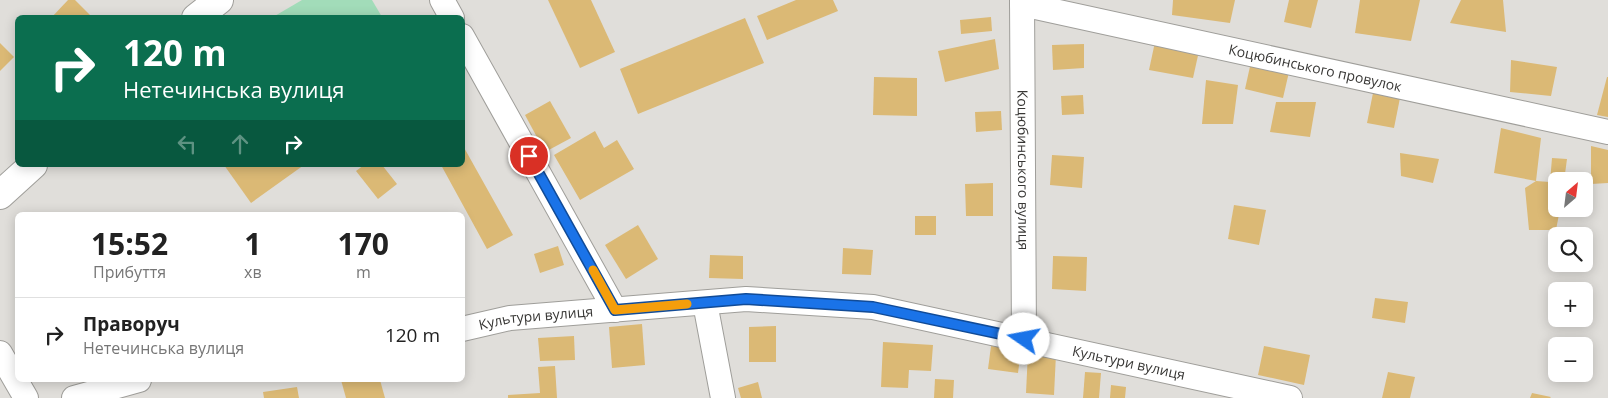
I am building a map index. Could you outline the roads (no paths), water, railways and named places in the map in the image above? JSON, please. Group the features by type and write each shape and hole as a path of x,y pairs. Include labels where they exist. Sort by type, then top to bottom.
{"highway":[{"path":"200,15 219,0"},
{"path":"0,195 31,167"}],"street":[{"path":"442,0 450,15"},
{"name":"Коцюбинського провулок","path":"1022,2 1608,132"},
{"name":"Коцюбинського вулиця","path":"1022,2 1024,339"},
{"path":"465,41 615,310"},
{"name":"Культури вулиця","path":"465,328 510,318 746,299 873,307 1290,398"},
{"path":"705,303 723,398"},
{"path":"0,353 15,379"},
{"path":"17,382 26,398"},
{"path":"74,398 131,382"}]}
